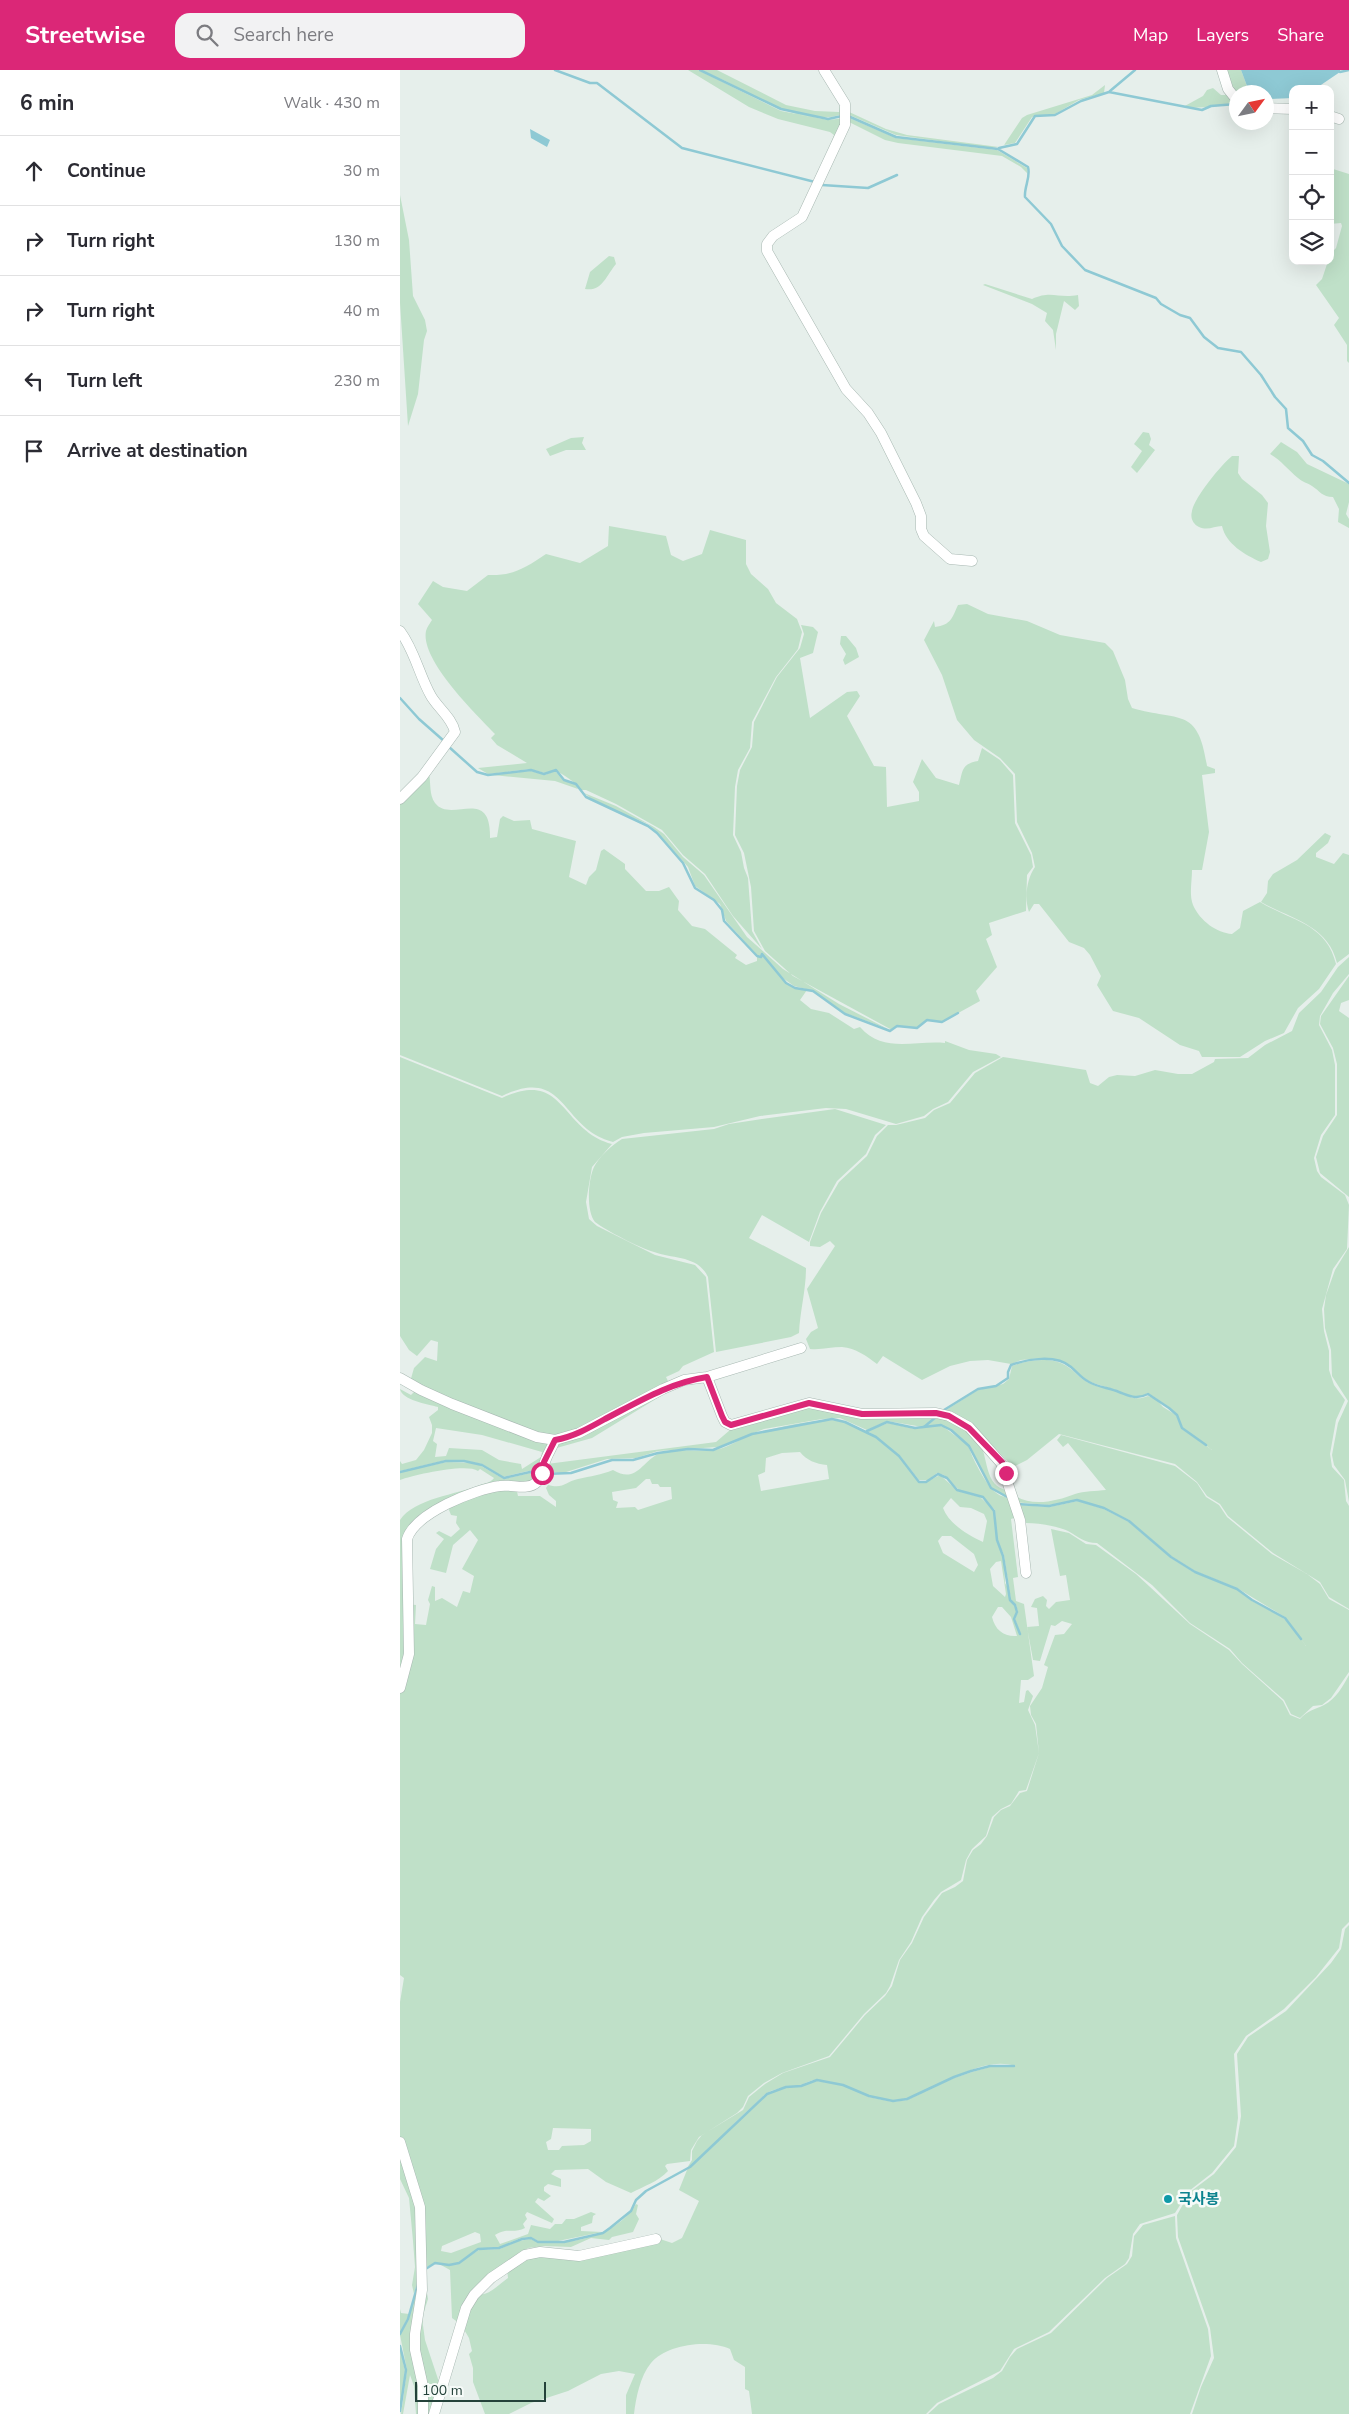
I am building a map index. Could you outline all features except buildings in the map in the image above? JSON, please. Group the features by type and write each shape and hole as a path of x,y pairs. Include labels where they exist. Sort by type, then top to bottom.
{"street":[{"path":"824,70 845,104 845,125 802,217 773,236 767,244 767,251 846,389 868,413 881,433 916,504 921,516 921,529 924,536 950,559 972,561"},
{"path":"1222,70 1229,90"},
{"path":"1274,108 1289,109"},
{"path":"400,631 407,640 431,696 454,725 455,732 422,777 400,799"},
{"path":"400,1378 452,1404 537,1437 555,1440 579,1433 684,1380 707,1377 801,1348"},
{"path":"707,1377 722,1416 725,1422 731,1425 809,1403 862,1414 936,1413 959,1421 969,1428 1002,1462 1012,1502 1020,1520 1026,1573"},
{"path":"400,1688 409,1654 407,1539 410,1530 426,1514 472,1494 502,1486 529,1486 538,1482 542,1476 544,1462 555,1440"},
{"path":"400,2142 420,2207 422,2284 415,2334 415,2350 423,2386 423,2414"},
{"path":"434,2414 466,2308 474,2295 491,2278 519,2259 533,2253 579,2256 656,2239"}],"green space":[{"path":"688,70 698,70 781,111 828,120 845,118 830,146 834,135 830,132 778,119 749,107"},
{"path":"702,70 717,70 786,105 815,111 839,112 840,105 819,70 821,70 843,105 843,114 829,117 800,115 772,105"},
{"path":"1223,70 1241,70 1247,85 1230,85"},
{"path":"1105,85 1104,93 1079,100 1055,114 1032,117 1015,143 1004,145 1022,118 1027,115 1092,95"},
{"path":"1213,88 1221,95 1229,95 1229,103 1209,107 1183,107 1203,96 1207,90"},
{"path":"847,111 886,129 907,135 999,147 989,148 896,135 847,114"},
{"path":"847,117 896,138 997,150 1027,168 1028,174 1021,167 1002,156 885,140 847,121"},
{"path":"1334,169 1349,174 1349,363 1347,361 1347,345 1334,325 1339,318 1316,285 1322,279 1327,265 1334,265 1334,250 1342,226 1341,223 1334,224"},
{"path":"400,195 409,240 413,296 425,320 427,331 424,340 418,394 408,426 400,303"},
{"path":"609,256 614,257 616,264 606,278 600,286 585,289 590,272"},
{"path":"985,284 1032,299 1045,295 1078,295 1079,306 1075,310 1064,301 1056,334 1056,350 1053,330 1045,321 1047,313 1032,304 983,285"},
{"path":"1143,432 1149,433 1151,439 1149,445 1155,450 1137,473 1131,467 1142,451 1134,444"},
{"path":"584,437 582,443 586,450 566,450 550,456 546,449 571,438"},
{"path":"1281,442 1297,452 1307,464 1349,484 1349,502 1346,514 1349,519 1349,528 1338,522 1339,509 1333,497 1324,495 1300,479 1270,454"},
{"path":"1232,456 1239,456 1238,473 1242,479 1262,495 1268,503 1266,526 1270,552 1268,559 1261,562 1237,548 1228,538 1222,526 1202,528 1192,520 1191,514 1194,505 1203,490"},
{"path":"609,526 666,536 671,555 683,561 702,554 710,530 746,540 746,564 751,574 768,589 776,603 797,619 802,632 798,649 776,677 752,722 750,748 738,770 735,787 733,835 741,852 748,878 752,931 762,949 733,916 705,874 683,855 662,830 616,804 586,790 581,790 576,784 554,770 545,773 530,769 488,774 478,768 527,763 497,745 491,738 495,734 451,686 440,671 426,643 426,631 432,620 418,604 433,581 443,587 467,591 488,575 505,574 518,570 546,554 580,563 608,546"},
{"path":"967,604 988,614 1027,621 1060,635 1105,643 1113,651 1125,680 1128,699 1132,708 1174,717 1192,725 1203,747 1207,766 1215,769 1215,773 1202,775 1209,832 1202,870 1192,870 1191,897 1196,911 1204,921 1215,929 1232,934 1240,928 1243,911 1260,902 1316,931 1331,950 1336,964 1319,989 1298,1008 1284,1033 1265,1041 1240,1057 1202,1057 1199,1051 1180,1045 1139,1018 1113,1011 1097,985 1101,976 1090,955 1084,948 1069,942 1039,904 1034,904 1029,912 1027,888 1035,867 1032,853 1017,822 1015,774 1000,758 974,740 957,720 942,675 924,640 934,621 935,627 948,623 958,605"},
{"path":"801,625 813,627 818,632 813,653 800,658 810,718 847,692 857,691 860,696 847,716 874,766 886,767 887,807 919,801 919,792 913,782 922,759 936,778 959,785 962,772 968,764 978,761 982,748 1000,760 1013,775 1015,823 1031,855 1033,867 1027,875 1026,911 989,923 992,935 986,939 997,967 976,991 980,1001 942,1022 927,1019 917,1028 897,1026 892,1030 793,976 765,951 754,931 751,887 744,853 735,835 737,786 740,770 752,747 754,722 777,677 800,648 804,634"},
{"path":"841,636 846,636 856,648 859,657 845,665 843,660 846,654 840,644"},
{"path":"531,771 545,775 555,771 564,781 576,784 578,789 555,781 492,775"},
{"path":"429,773 431,793 435,803 442,808 450,810 469,808 477,809 484,813 489,822 490,838 497,837 500,819 503,816 514,821 530,820 532,829 576,841 569,877 586,885 589,877 596,870 601,851 604,849 625,864 625,869 646,891 659,891 669,887 679,901 678,910 692,926 705,929 737,955 735,958 746,965 757,961 757,956 761,958 762,956 781,978 791,986 807,990 800,1000 811,1009 829,1013 854,1029 860,1027 869,1035 889,1043 945,1043 945,1041 969,1050 996,1054 1001,1057 973,1072 948,1102 933,1109 924,1116 896,1124 846,1109 826,1108 760,1116 714,1127 644,1133 622,1137 613,1142 596,1135 582,1125 552,1094 539,1088 523,1089 502,1096 400,1055 400,804"},
{"path":"584,793 616,806 654,827 664,834 683,857 704,875 747,937 783,969 839,1004 888,1029 845,1013 814,991 794,986 780,976 762,954 761,956 757,955 726,921 720,904 695,886 688,867 657,832 648,824 597,803"},
{"path":"1325,833 1331,836 1328,843 1316,853 1316,857 1334,864 1343,853 1349,855 1349,954 1337,963 1326,940 1317,931 1261,902 1267,893 1268,881 1273,874 1297,860"},
{"path":"1349,957 1349,974 1333,993 1320,1016 1319,1025 1332,1050 1335,1065 1335,1115 1321,1135 1314,1158 1317,1171 1321,1177 1345,1195 1349,1205 1347,1249 1333,1269 1322,1309 1324,1331 1329,1351 1329,1370 1334,1385 1345,1400 1336,1420 1330,1454 1332,1467 1344,1480 1346,1501 1349,1506 1349,1609 1329,1597 1320,1582 1273,1553 1228,1516 1220,1504 1207,1496 1197,1482 1175,1464 1059,1434 1027,1460 1013,1467 978,1430 943,1412 978,1390 1003,1384 1009,1379 1012,1366 1040,1360 1055,1361 1071,1369 1089,1383 1124,1394 1090,1382 1063,1362 1042,1358 1021,1360 1011,1364 988,1360 970,1361 950,1366 922,1380 883,1356 877,1364 852,1349 838,1347 810,1349 806,1339 811,1332 818,1328 807,1289 835,1246 830,1241 820,1247 810,1246 821,1213 839,1182 867,1156 877,1136 888,1125 925,1118 934,1110 950,1103 975,1073 1003,1057 1086,1070 1090,1083 1098,1086 1109,1077 1117,1075 1135,1076 1155,1070 1178,1074 1192,1074 1214,1062 1215,1059 1248,1058 1265,1045 1292,1031 1299,1013 1321,992 1338,967","holes":["1148,1393 1177,1414 1183,1428 1212,1450 1182,1429 1176,1415 1163,1407 1156,1399 1148,1396 1133,1398 1126,1395 1139,1397"]},
{"path":"1349,976 1349,1000 1341,1003 1339,1011 1349,1018 1349,1197 1320,1173 1316,1157 1323,1136 1337,1115 1337,1064 1333,1048 1320,1024 1321,1016"},
{"path":"400,1057 502,1098 523,1091 538,1091 551,1096 582,1127 595,1137 612,1144 592,1167 586,1202 589,1219 597,1226 655,1255 695,1265 706,1277 714,1352 683,1366 679,1371 666,1377 669,1383 563,1437 535,1433 410,1382 414,1368 425,1357 437,1361 438,1342 431,1340 417,1356 409,1350 400,1336"},
{"path":"835,1109 886,1125 875,1135 866,1154 837,1181 820,1212 809,1242 762,1215 749,1238 806,1268 799,1333 791,1337 716,1352 708,1277 704,1270 691,1261 647,1250 595,1222 589,1203 590,1180 594,1167 614,1144 622,1139 714,1129 729,1124"},
{"path":"1349,1247 1349,1502 1345,1480 1334,1465 1332,1455 1338,1423 1348,1401 1332,1376 1331,1350 1325,1328 1324,1309 1326,1295 1335,1270"},
{"path":"400,1389 411,1395 415,1391 551,1442 540,1472 528,1471 503,1477 482,1464 462,1460 446,1460 400,1471 400,1461 402,1464 416,1460 424,1450 432,1433 429,1417 438,1410 438,1407 410,1399","holes":["436,1428 482,1435 542,1452 541,1457 522,1469 521,1464 499,1460 482,1450 449,1448 446,1456 435,1457 437,1444 433,1441"]},
{"path":"669,1391 592,1438 553,1449 556,1445"},
{"path":"804,1408 820,1409 864,1419 936,1417 923,1427 887,1421 867,1430 840,1418 822,1419 764,1429 718,1447 658,1451 636,1458 607,1459 563,1473 546,1472 547,1464 716,1442 730,1430"},
{"path":"939,1416 955,1422 978,1440 984,1453 990,1477 1000,1488 1008,1490 1010,1498 992,1488 969,1447 975,1462 989,1486 1001,1496 1007,1498 1011,1503 1014,1518 1011,1519 1018,1577 1013,1578 1016,1601 1024,1604 1034,1676 1028,1680 1021,1680 1019,1703 1024,1702 1026,1691 1028,1690 1033,1696 1028,1710 1035,1725 1039,1753 1026,1790 1019,1791 1011,1804 1001,1809 992,1817 986,1836 972,1849 966,1860 961,1880 941,1892 922,1917 911,1942 899,1960 886,1993 864,2014 829,2056 782,2073 764,2083 748,2096 743,2107 737,2113 699,2137 691,2150 690,2161 667,2164 665,2166 668,2171 664,2175 631,2193 606,2182 588,2169 555,2170 551,2174 561,2179 561,2187 548,2184 544,2187 544,2191 551,2196 544,2201 538,2198 535,2202 554,2219 552,2223 527,2212 525,2215 527,2219 523,2224 525,2228 503,2231 495,2235 500,2244 528,2234 531,2225 550,2229 555,2224 562,2224 566,2219 574,2219 591,2212 596,2214 593,2216 592,2223 581,2227 581,2231 602,2232 558,2241 540,2242 531,2237 521,2238 500,2247 478,2249 457,2263 449,2265 434,2263 423,2269 423,2240 400,2143 400,2002 404,1978 400,1975 400,1691 408,1665 407,1604 416,1605 415,1624 426,1625 430,1604 428,1600 432,1586 435,1587 435,1601 442,1598 457,1607 463,1591 470,1593 474,1576 462,1569 478,1540 470,1530 453,1545 446,1573 430,1569 436,1549 444,1539 436,1533 439,1531 451,1537 460,1529 456,1523 457,1516 451,1515 449,1510 451,1504 491,1490 516,1487 518,1496 540,1496 556,1507 556,1501 549,1495 546,1488 548,1485 561,1486 574,1480 613,1470 627,1475 638,1470 658,1454 665,1452 680,1450 705,1451 723,1448 762,1432 821,1420 848,1423 880,1441 868,1431 888,1423 915,1429 937,1426 926,1426","holes":["943,1427 955,1433 969,1446","883,1443 900,1456 919,1480 928,1480 937,1473 944,1475 961,1492 940,1475 926,1482 919,1482 901,1459","800,1452 812,1461 827,1465 829,1479 761,1491 758,1475 765,1472 766,1458 782,1453","646,1479 650,1479 652,1484 658,1484 660,1487 671,1487 672,1499 638,1510 635,1507 616,1508 618,1502 613,1500 612,1492 636,1488","965,1493 983,1497 995,1510 996,1519 992,1508 980,1497","951,1498 960,1507 971,1508 984,1514 987,1521 983,1542 960,1528 950,1519 943,1508","996,1525 997,1540 1004,1555 1009,1590 1005,1583 1004,1559 996,1540","942,1536 951,1536 974,1554 978,1565 974,1572 943,1553 938,1541","1001,1561 1005,1597 993,1586 990,1569 996,1562","1010,1594 1011,1600 1016,1605 1018,1612 1015,1619 1021,1635 1013,1619 1017,1613 1015,1606 1010,1601","998,1607 1002,1607 1011,1617 1017,1636 1001,1632 995,1626 992,1617","553,2128 591,2129 591,2141 584,2145 562,2146 559,2150 548,2150 546,2142 551,2139","475,2232 480,2234 481,2242 451,2253 441,2251 442,2246"]},
{"path":"1061,1435 1175,1466 1197,1483 1206,1497 1219,1505 1227,1517 1272,1554 1307,1574 1320,1584 1329,1599 1349,1610 1349,1672 1331,1698 1322,1705 1313,1706 1300,1718 1291,1714 1284,1700 1242,1663 1230,1649 1190,1623 1152,1585 1097,1543 1085,1541 1059,1528 1026,1523 1025,1518 1020,1519 1019,1505 1049,1507 1078,1501 1104,1509 1129,1522 1171,1558 1195,1573 1236,1589 1252,1601 1282,1617 1291,1625 1285,1617 1237,1588 1195,1571 1171,1556 1129,1520 1104,1508 1077,1500 1048,1505 1014,1502 1015,1496 1029,1501 1045,1502 1082,1492 1106,1490 1068,1443 1063,1447 1057,1440"},
{"path":"447,1462 476,1463 504,1479 531,1473 540,1474 536,1481 507,1484 428,1509 417,1517 408,1528 403,1612 404,1651 400,1675 400,1520 415,1507 426,1502 487,1483 494,1478 480,1469 478,1471 463,1468 416,1475 400,1480 400,1472"},
{"path":"1051,1529 1069,1533 1086,1544 1096,1545 1136,1574 1190,1624 1229,1650 1283,1701 1290,1715 1300,1719 1308,1712 1324,1705 1339,1692 1349,1675 1349,1922 1342,1929 1339,1948 1316,1977 1284,2009 1246,2036 1234,2054 1238,2118 1234,2146 1212,2173 1189,2191 1175,2213 1140,2224 1133,2234 1129,2258 1125,2264 1105,2278 1049,2332 1014,2349 1000,2371 937,2403 926,2414 752,2414 749,2391 745,2389 745,2367 734,2360 730,2349 711,2344 688,2345 667,2351 647,2368 637,2394 634,2414 626,2414 626,2395 635,2374 619,2371 601,2374 568,2391 531,2403 509,2414 485,2414 473,2382 473,2368 469,2354 472,2351 469,2338 462,2326 475,2295 485,2294 496,2287 508,2278 507,2269 527,2257 570,2257 660,2239 672,2243 682,2238 699,2201 679,2190 687,2170 702,2156 687,2168 692,2160 692,2151 702,2135 743,2110 749,2097 783,2073 830,2057 865,2015 885,1996 892,1986 900,1960 912,1943 924,1917 942,1893 963,1881 967,1860 973,1850 987,1836 994,1817 1001,1810 1010,1806 1020,1793 1027,1791 1039,1753 1036,1724 1031,1715 1030,1706 1042,1688 1048,1667 1044,1665 1055,1635 1064,1634 1072,1624 1062,1621 1055,1626 1051,1625 1040,1661 1033,1660 1027,1627 1039,1626 1037,1608 1031,1607 1035,1599 1043,1596 1047,1600 1046,1606 1049,1609 1056,1602 1070,1600 1066,1575 1060,1576","holes":["1000,2064 1016,2066 990,2067 954,2078 969,2071","954,2078 907,2100 893,2102 869,2097 855,2091 875,2098 894,2100 909,2097","815,2080 839,2084 817,2081 792,2087","784,2088 767,2094 713,2146 763,2096 771,2091"]},
{"path":"1349,1925 1349,2414 1192,2414 1214,2358 1210,2328 1178,2237 1177,2215 1190,2192 1214,2174 1236,2147 1241,2116 1237,2054 1248,2037 1286,2011 1331,1963 1341,1949 1345,1929"},
{"path":"400,2151 418,2209 417,2283 414,2294 412,2285 415,2267 409,2198 400,2179"},
{"path":"636,2204 638,2205 636,2214 639,2219 633,2232 612,2237 609,2240 591,2238 571,2247 544,2246 528,2248 488,2279 459,2323 452,2318 450,2270 441,2265 455,2265 479,2250 500,2249 518,2241 531,2239 540,2242 565,2242 588,2238 600,2234 621,2221"},
{"path":"1175,2216 1176,2238 1208,2329 1211,2356 1190,2414 928,2414 939,2404 993,2378 1002,2371 1017,2349 1051,2333 1107,2278 1127,2264 1132,2256 1134,2236 1143,2225"},
{"path":"421,2279 419,2414 416,2414 414,2386 410,2375 403,2414 401,2414 407,2370 400,2335 409,2319 408,2317 400,2332 400,2309 401,2313 409,2314"},
{"path":"426,2287 428,2299 422,2317"},
{"path":"422,2318 425,2340 440,2385 432,2414 424,2414 417,2359"},
{"path":"400,2348 405,2371 400,2409"}],"water":[{"path":"1241,70 1340,70 1340,72 1321,85 1289,85 1289,98 1274,99 1274,85 1247,85"},
{"path":"530,129 550,140 547,147 531,138"}],"waterway":[{"path":"555,70 590,83 597,83 682,148 815,182"},
{"path":"700,70 781,109 828,119 842,116"},
{"path":"1110,91 1135,70"},
{"path":"1340,72 1349,70"},
{"path":"999,148 1017,144 1035,116 1055,115 1081,101 1109,92 1202,110 1211,106 1229,105"},
{"path":"848,116 896,137 998,149 1028,167 1029,174 1025,197 1051,224 1062,246 1085,270 1156,298 1161,304 1180,315 1190,318 1204,337 1218,348 1241,352 1286,409 1288,428 1303,441 1312,455 1323,461 1349,483"},
{"path":"822,185 868,188 897,175"},
{"path":"400,698 419,719 444,741"},
{"path":"449,747 477,772 488,775 531,770 544,774 556,770 564,780 576,784 586,797 648,826 657,833 683,863 695,888 714,900 722,910 724,921 757,956 761,957 762,954 786,983 795,988 813,991 845,1014 890,1031 897,1026 917,1028 927,1020 942,1022 958,1013"},
{"path":"944,1410 978,1389 996,1386 1008,1378 1011,1365 1042,1359 1058,1360 1071,1367 1084,1379 1096,1385 1133,1397 1148,1394 1177,1415 1182,1428 1206,1445"},
{"path":"924,1427 936,1417"},
{"path":"545,1474 571,1473 612,1460 633,1460 658,1453 688,1449 713,1450 752,1434 832,1419 845,1422 876,1437 899,1456 919,1482 926,1482 938,1474 947,1478 957,1490 983,1497 994,1511 997,1540 1003,1556 1010,1600 1015,1605 1017,1612 1014,1619 1020,1634"},
{"path":"867,1431 887,1422 915,1428 941,1425 951,1430 969,1446 991,1488 1009,1498"},
{"path":"400,1472 446,1461 464,1461 482,1465 504,1478 530,1472 540,1473"},
{"path":"1017,1504 1049,1506 1077,1500 1104,1508 1129,1521 1171,1557 1195,1572 1237,1589 1252,1600 1285,1618 1301,1639"},
{"path":"424,2270 435,2263 449,2265 459,2263 478,2249 499,2248 522,2239 531,2238 538,2242 564,2242 603,2233 631,2211 636,2200 646,2191 690,2167 767,2094 786,2087 801,2086 817,2080 843,2085 869,2096 893,2101 907,2099 971,2071 990,2066 1014,2066"},
{"path":"400,2334 408,2319 418,2284"},
{"path":"400,2346 406,2370 400,2411"}],"place":[{"name":"국사봉","path":"1168,2199"}],"route":[{"path":"542,1473 544,1462 555,1440 566,1439 579,1433 684,1380 707,1377 722,1416 725,1422 731,1425 809,1403 862,1414 936,1413 949,1416 969,1428 1002,1462 1006,1473"}]}
